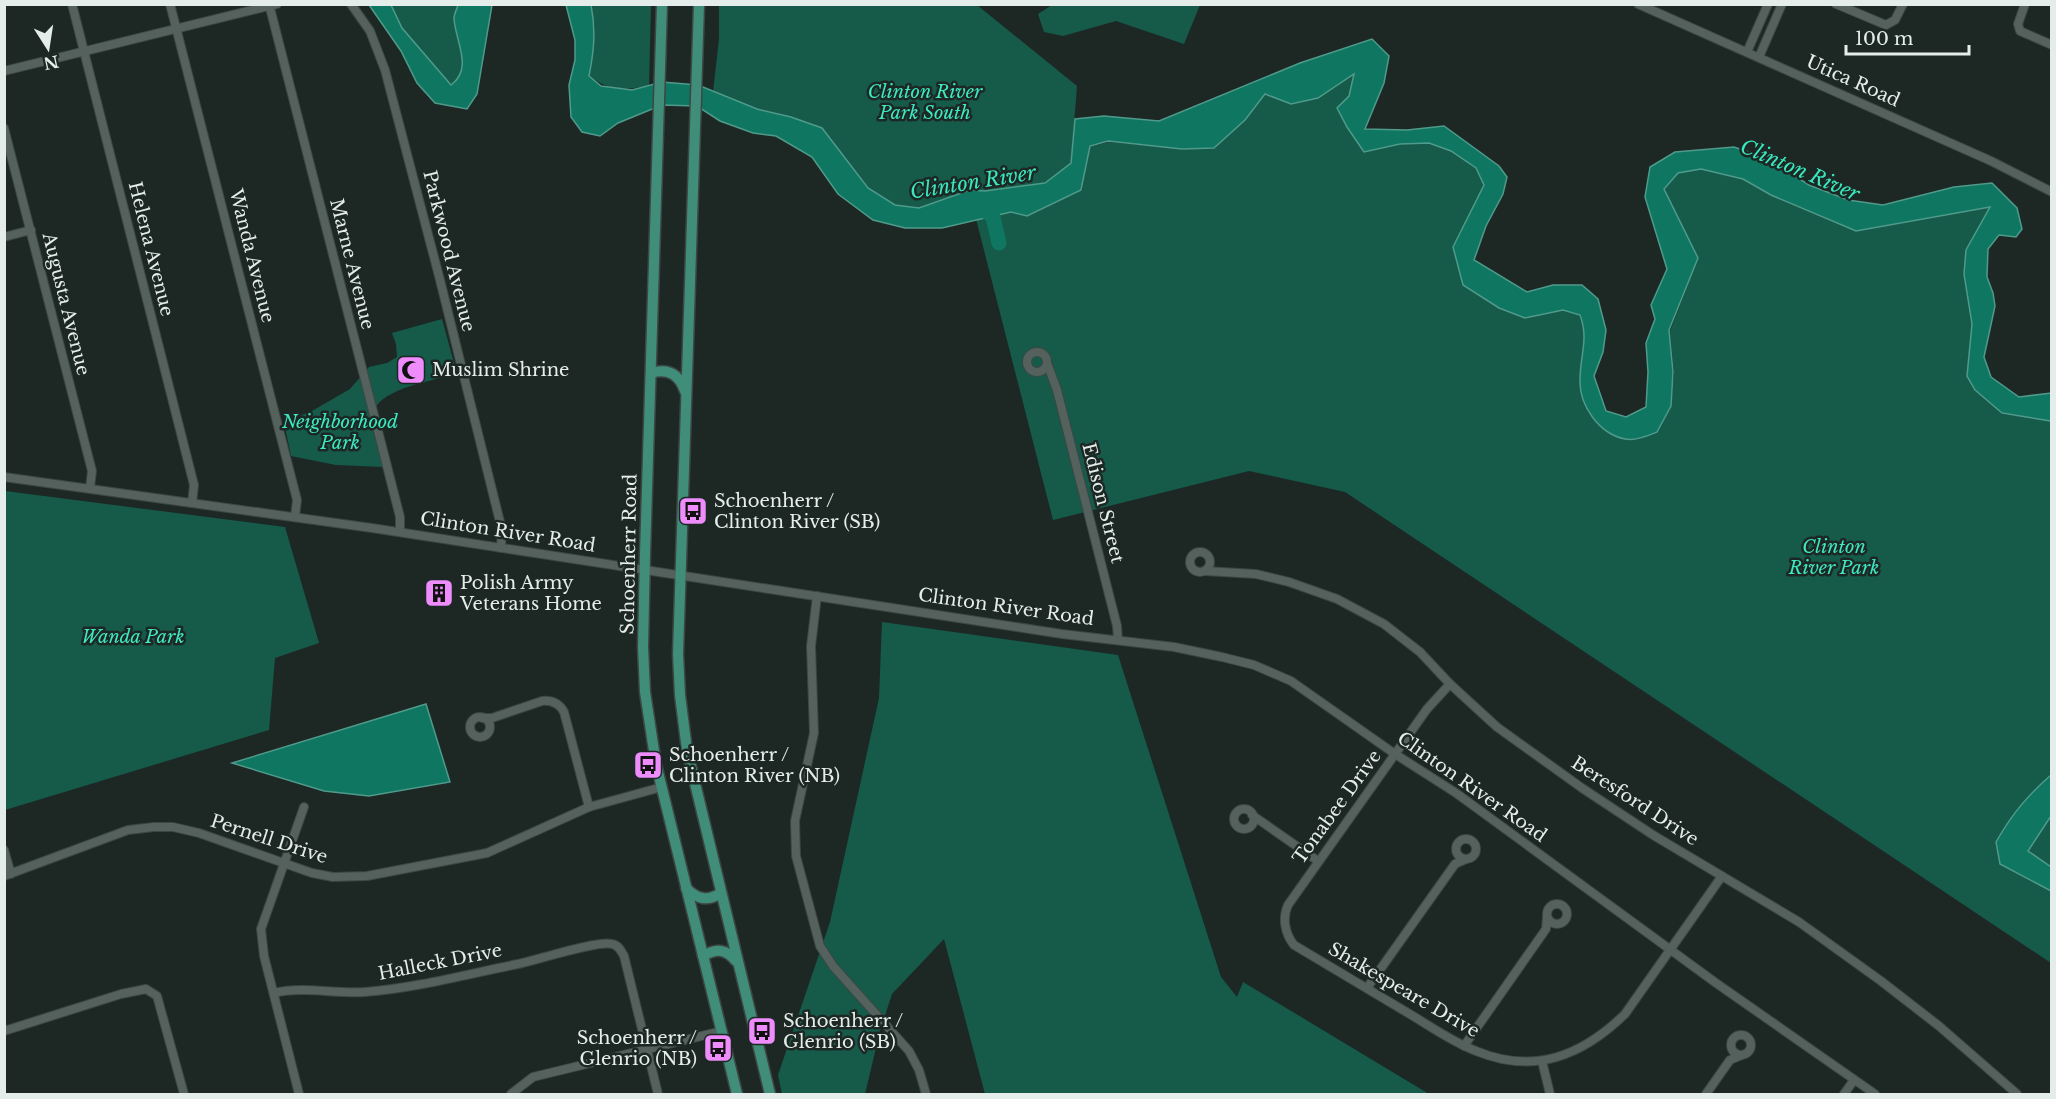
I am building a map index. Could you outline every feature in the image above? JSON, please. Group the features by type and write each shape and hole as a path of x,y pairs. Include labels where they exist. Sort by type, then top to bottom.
{"main road":[{"name":"Schoenherr Road","path":"662,4 643,647 645,692 653,748 737,1095"},
{"path":"699,4 678,654 683,723 689,759 770,1095"},
{"path":"651,373 662,371 673,373 682,384 687,396"},
{"path":"686,888 698,898 704,899 721,893"},
{"path":"703,956 721,950 731,955 738,964"}],"street":[{"name":"Helena Avenue","path":"72,4 194,484 192,503"},
{"name":"Wanda Avenue","path":"170,4 297,500 295,517"},
{"name":"Parkwood Avenue","path":"351,4 370,31 385,70 499,519 502,533 501,548"},
{"name":"Utica Road","path":"1638,4 1991,161 2052,192"},
{"path":"1747,52 1768,4"},
{"path":"1759,57 1782,4"},
{"path":"1836,4 1880,23 1889,24 1898,15 1903,4"},
{"path":"2025,4 2018,24 2020,31 2052,45"},
{"path":"4,71 272,5"},
{"name":"Marne Avenue","path":"272,5 400,517 400,532"},
{"name":"Augusta Avenue","path":"4,128 92,471 90,488"},
{"path":"4,237 31,231"},
{"path":"1039,372 1045,369 1047,363 1045,357 1040,353 1034,353 1029,357 1028,367 1033,371 1052,376"},
{"name":"Edison Street","path":"1047,363 1057,390 1114,615 1118,640"},
{"name":"Clinton River Road","path":"4,477 400,532 1051,632 1193,651 1266,669 1318,698 1395,754 1456,793 1875,1095"},
{"path":"1210,559 1205,571 1198,572 1190,563 1192,556 1197,552 1203,552 1210,559 1214,565 1222,572"},
{"name":"Beresford Drive","path":"1205,571 1256,574 1305,587 1337,599 1398,634 1420,652 1450,684 1497,727 1653,835 1799,922 1939,1026 2017,1095"},
{"path":"817,596 811,646 814,733 795,821 796,856 820,946 833,966 909,1051 919,1070 926,1095"},
{"name":"Tonabee Drive","path":"1286,927 1285,915 1288,905 1427,709 1450,684"},
{"path":"492,718 485,735 479,737 473,734 470,729 471,723 476,718 492,718 542,701 555,702 561,706 589,807"},
{"path":"482,718 489,727"},
{"name":"Pernell Drive","path":"8,875 128,830 142,827 173,827 199,833 312,873 349,878 487,853 589,807 662,787"},
{"path":"299,1095 264,956 261,929 304,807"},
{"path":"1262,823 1244,829 1238,827 1234,822 1234,816 1238,811 1245,809 1318,861"},
{"path":"1250,827 1253,821 1252,815"},
{"path":"1367,988 1455,864 1472,856 1475,851 1474,844 1470,840 1460,840 1456,845 1455,864"},
{"path":"4,850 8,875"},
{"path":"1456,852 1460,857 1466,859"},
{"name":"Shakespeare Drive","path":"1286,927 1287,935 1294,945 1464,1046 1497,1058 1542,1061 1573,1052 1592,1043 1625,1014 1722,876"},
{"path":"1464,1046 1546,929 1548,910 1558,904 1564,907 1567,913 1566,919 1546,929"},
{"path":"1547,917 1551,922 1558,924"},
{"name":"Halleck Drive","path":"274,993 295,990 345,992 383,990 610,943 619,948 624,956 647,1049"},
{"path":"4,1031 146,988 157,996 184,1095"},
{"path":"512,1095 533,1077 722,1031"},
{"path":"1706,1095 1730,1060 1733,1038 1739,1035 1745,1036 1750,1040 1751,1046 1748,1052 1730,1060"},
{"path":"1731,1048 1735,1053 1742,1055"},
{"path":"647,1049 658,1095"},
{"path":"1542,1061 1550,1095"},
{"path":"1844,1095 1854,1080"}],"green space":[{"path":"391,5 458,5 454,18 463,62 457,78 450,85 402,28"},
{"path":"591,5 651,5 649,85 633,88 611,87 589,76 594,40"},
{"name":"Clinton River Park South","path":"719,5 977,5 1077,86 1071,163 1045,183 985,191 970,190 919,208 895,205 867,188 822,128 791,117 757,109 713,92 719,39"},
{"path":"1052,5 1200,5 1184,44 1116,21 1063,36 1044,32 1038,14"},
{"name":"Clinton River Park","path":"1354,74 1349,96 1337,108 1364,152 1401,144 1429,143 1451,151 1476,168 1484,186 1453,246 1463,285 1500,309 1524,317 1564,309 1580,315 1585,332 1580,382 1588,412 1606,431 1625,439 1642,438 1657,432 1671,407 1674,373 1670,331 1698,259 1663,189 1677,173 1701,169 1743,179 1771,195 1856,231 1991,207 1966,249 1964,273 1973,325 1967,376 1975,391 2002,414 2051,420 2051,963 1345,492 1249,471 1053,520 976,219 1011,212 1028,215 1082,190 1089,147 1109,142 1183,149 1214,148 1246,119 1266,94 1291,104 1318,98"},
{"name":"Neighborhood Park","path":"442,319 457,374 392,393 377,405 369,418 384,467 336,465 291,456 284,422 312,411 350,389 369,367 387,363 397,357 392,333"},
{"name":"Wanda Park","path":"5,491 285,527 319,643 275,658 269,730 5,810"},
{"path":"882,622 1118,655 1221,977 1237,997 1243,982 1429,1094 985,1094 944,939 892,994 880,1031 865,1094 782,1094 778,1075 830,922 879,698"}],"shaded area":[{"path":"369,5 391,5 402,28 451,85 458,78 462,62 454,18 458,5 492,5 477,94 467,109 435,103 417,83 401,51"},
{"path":"566,5 591,5 594,40 589,76 601,86 632,90 662,82 698,85 757,109 791,117 822,128 868,188 895,205 919,208 970,190 985,191 1045,183 1071,163 1075,119 1104,116 1159,121 1300,63 1372,39 1389,56 1384,83 1365,129 1407,130 1444,126 1499,166 1507,177 1503,194 1486,226 1474,260 1527,292 1553,285 1582,285 1598,299 1606,330 1603,352 1594,376 1606,411 1626,417 1646,407 1648,372 1646,343 1655,319 1651,305 1667,269 1645,197 1650,167 1675,152 1734,147 1767,158 1809,185 1848,200 1883,205 1954,187 1992,183 2017,208 2022,229 2016,237 1999,235 1988,249 1987,277 1995,306 1984,357 1991,377 2019,397 2051,393 2051,421 2002,413 1975,390 1967,376 1972,324 1964,274 1966,250 1990,207 1856,231 1771,195 1743,179 1701,169 1678,173 1664,189 1698,258 1669,330 1673,372 1671,406 1657,432 1637,439 1625,439 1599,425 1583,399 1580,371 1584,332 1580,315 1563,310 1525,318 1499,308 1463,285 1453,247 1484,185 1476,168 1451,151 1429,143 1400,144 1364,152 1337,108 1349,96 1354,74 1318,98 1291,104 1265,94 1245,120 1214,148 1182,149 1108,141 1090,146 1081,190 1027,216 1011,212 942,228 905,228 873,220 838,194 812,157 776,136 753,133 720,121 697,106 662,105 618,123 600,136 582,132 571,117 569,85 575,60 575,40"},
{"path":"426,704 450,782 369,796 324,791 232,763"},
{"path":"2051,775 2051,816 2028,851 2051,867 2051,891 2000,864 1996,842 2021,806"}],"waterway":[{"name":"Clinton River","path":"977,203 993,217 999,243"}],"place":[{"name":"Muslim Shrine","path":"411,370"},
{"name":"Schoenherr / Clinton River (SB)","path":"693,511"},
{"name":"Polish Army Veterans Home","path":"439,593"},
{"name":"Schoenherr / Clinton River (NB)","path":"648,765"},
{"name":"Schoenherr / Glenrio (SB)","path":"762,1031"},
{"name":"Schoenherr / Glenrio (NB)","path":"718,1048"}]}
